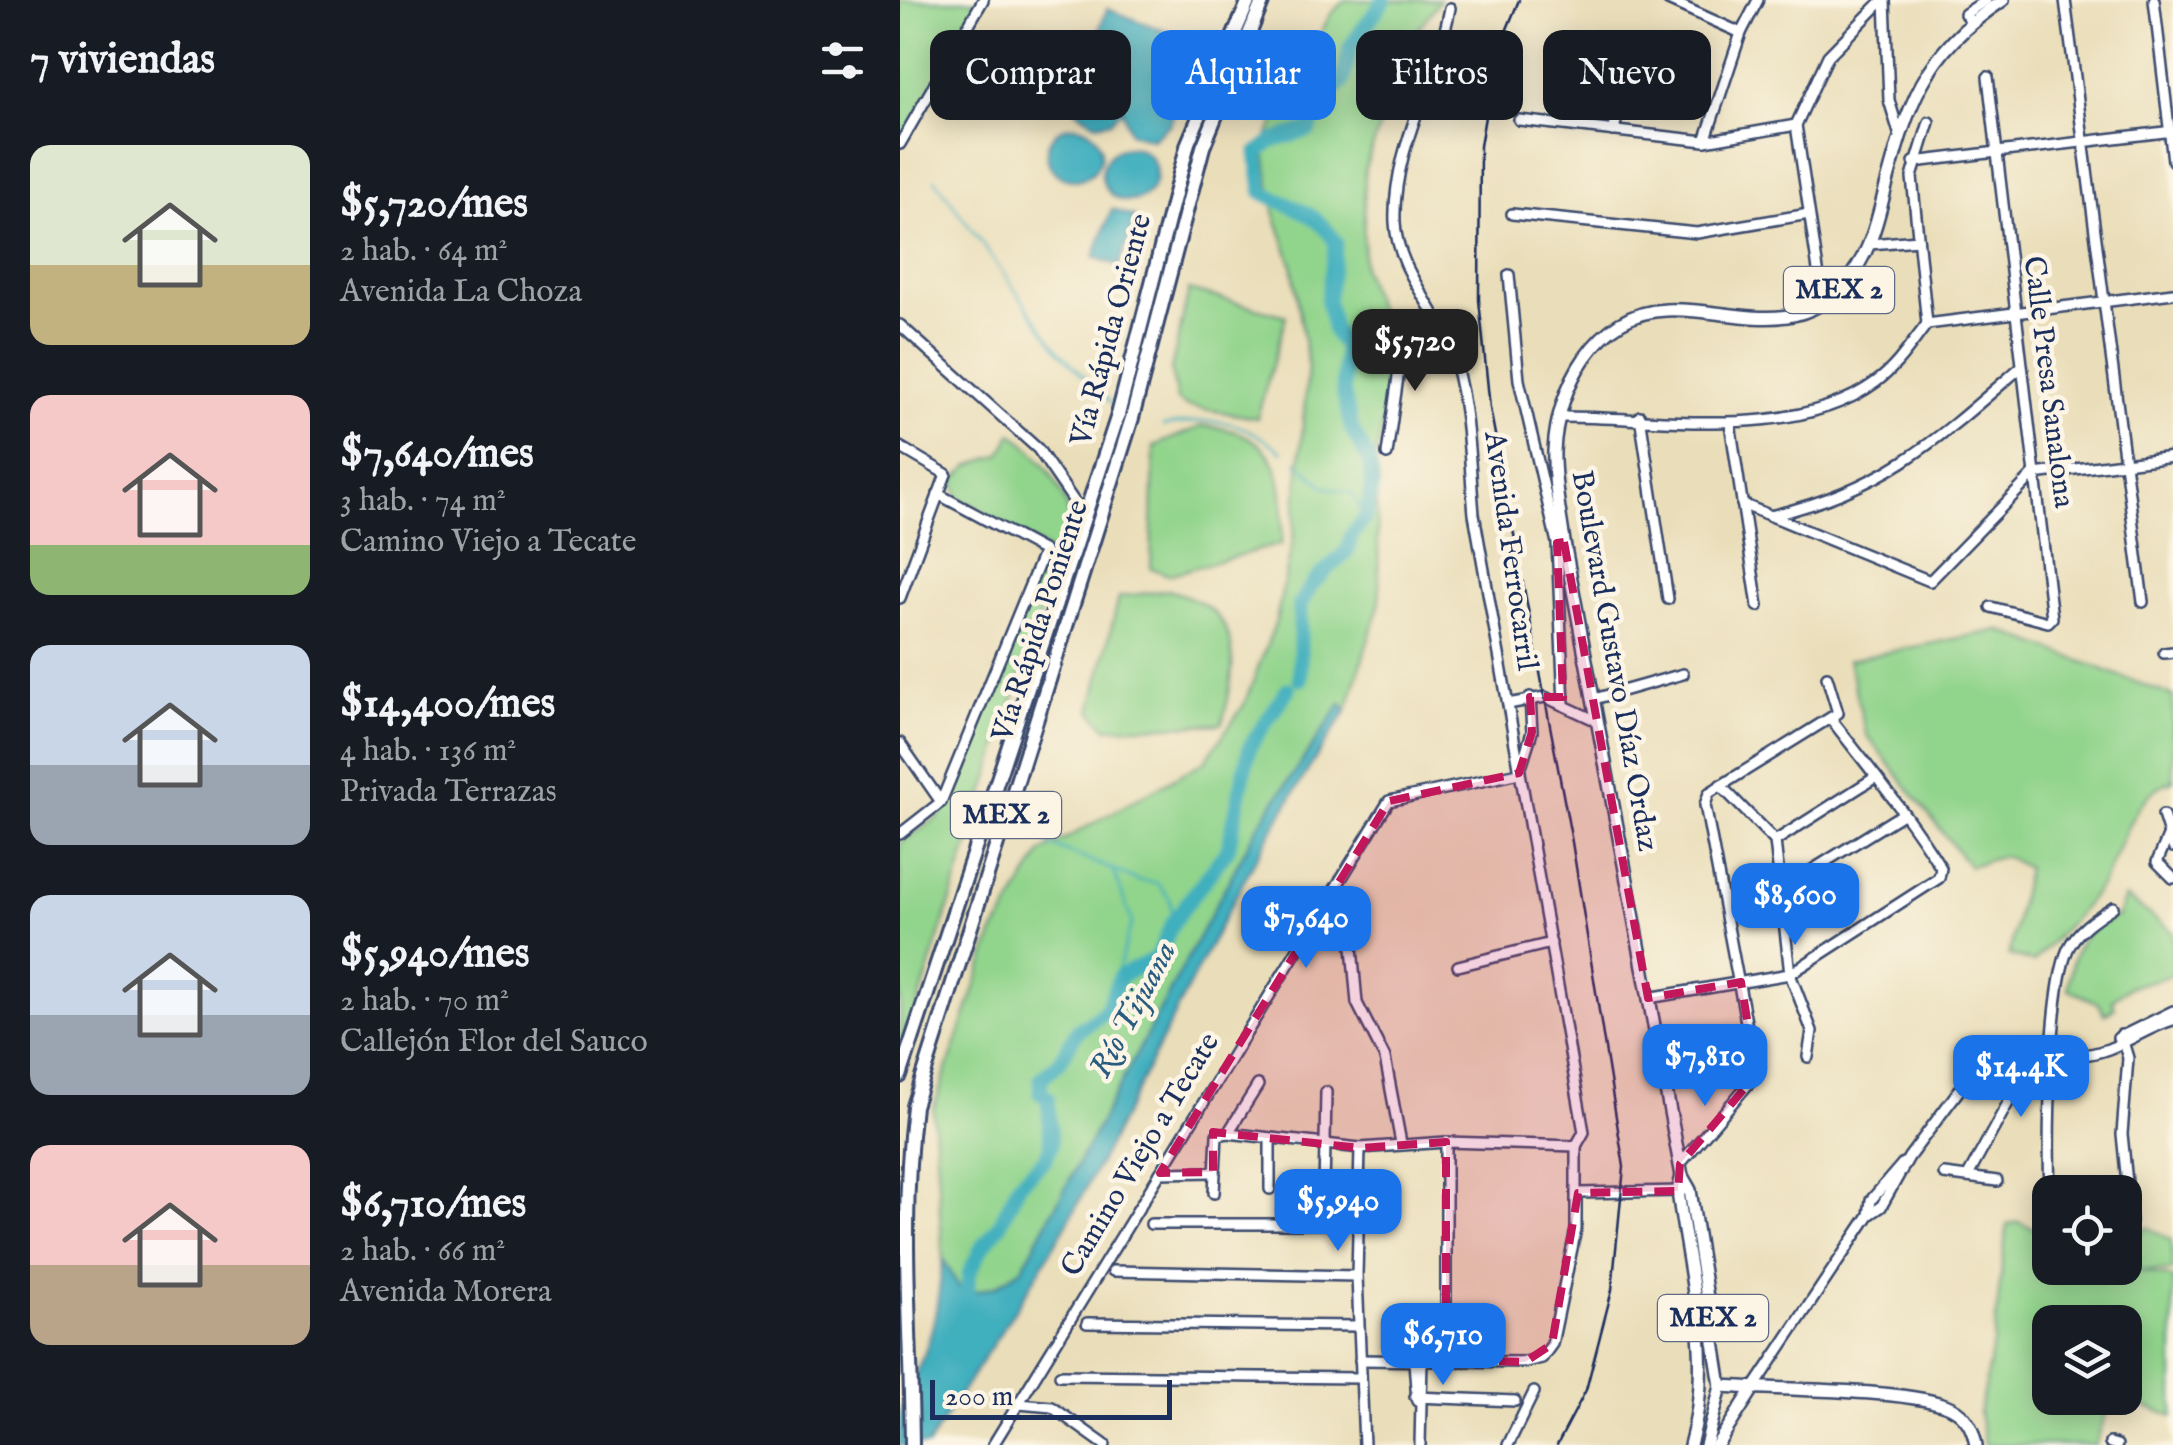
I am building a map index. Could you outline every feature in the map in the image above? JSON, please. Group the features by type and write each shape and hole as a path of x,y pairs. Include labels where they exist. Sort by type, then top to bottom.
{"highway":[{"name":"Vía Rápida Oriente","path":"900,1076 1118,415 1188,142 1248,0"},
{"name":"Vía Rápida Poniente","path":"912,1445 904,1179 914,1106 1132,418 1204,148 1263,0"}],"main road":[{"name":"Boulevard Gustavo Díaz Ordaz","path":"1690,1445 1700,1408 1700,1326 1684,1191 1594,699 1560,542 1554,472 1559,417 1586,357 1625,320 1670,309 1769,320 1823,303 1850,278 1870,244 1899,133 1933,61 1971,22 2003,0"},
{"name":"Boulevard Gustavo Díaz Ordaz","path":"1684,1191 1721,1386 1706,1445"},
{"path":"1700,1326 1710,1366 1721,1386"},
{"path":"1721,1386 1900,1397 1950,1407 1974,1431 1976,1445"},
{"path":"1700,1408 1721,1386"},
{"path":"1718,1445 1752,1388"}],"street":[{"path":"900,144 982,0"},
{"path":"1668,0 1740,34"},
{"path":"1704,141 1740,34 1758,0"},
{"path":"1823,303 1796,125 1828,56 1884,0"},
{"path":"1884,0 1889,100 1899,133"},
{"path":"1971,22 1965,14 1986,0"},
{"path":"2065,0 2143,602"},
{"path":"2154,0 2173,161"},
{"name":"Avenida Ferrocarril","path":"1446,1360 1525,1362 1542,1358 1552,1344 1576,1229 1576,1146 1584,1132 1474,514 1464,411 1449,346 1403,260 1395,210 1404,156 1443,45 1450,8"},
{"path":"2157,30 2173,28"},
{"name":"Calle Presa Sanalona","path":"1988,77 2052,618 2048,622 1991,607"},
{"path":"1519,120 1704,141 1796,125"},
{"path":"1612,131 1616,120"},
{"path":"1927,324 1914,162 1929,122"},
{"path":"1914,162 2171,131"},
{"path":"1512,214 1697,233 1809,214"},
{"path":"1870,244 1918,240"},
{"path":"1509,274 1519,380 1560,542 1564,704"},
{"path":"1559,417 1640,416 1730,423 1792,417 1845,402 1879,380 1927,324 2173,293"},
{"path":"900,325 1038,449 1084,516"},
{"path":"1387,454 1404,335 1418,328 1449,346"},
{"path":"1772,516 1834,498 1891,472 1951,430 2021,367"},
{"path":"1640,416 1668,600"},
{"path":"1730,423 1758,606"},
{"path":"900,446 946,474 902,590"},
{"path":"1742,504 1930,580 2034,474 2173,457"},
{"path":"900,834 941,802 1044,551 938,494"},
{"path":"1594,699 1683,674"},
{"path":"1681,1170 1756,1075 1706,805 1708,793 1832,719 1839,707 1827,677"},
{"path":"1519,773 1532,732 1530,698"},
{"name":"Avenida Ferrocarril","path":"1508,704 1530,698 1564,704 1597,721"},
{"path":"1648,998 1790,974 1939,878 1941,868 1918,830 1901,815 1832,719"},
{"path":"900,743 941,802"},
{"name":"Camino Viejo a Tecate","path":"993,1445 1389,801 1519,773"},
{"path":"1774,842 1876,777"},
{"path":"1720,785 1774,842 1783,888 1790,974 1812,1031 1808,1058"},
{"path":"1783,888 1901,815"},
{"path":"2163,815 2173,847"},
{"path":"2169,834 2157,862 2173,878"},
{"path":"2050,1175 2052,1054 2069,948 2092,920 2112,908"},
{"path":"1458,966 1551,943"},
{"path":"1352,947 1357,1004 1386,1058 1401,1143"},
{"path":"2123,1040 2173,1012"},
{"path":"1752,1388 1812,1306 1869,1214 1871,1200 1909,1158 1975,1066 1993,1052 2011,1050 2088,1055 2173,1020"},
{"path":"2123,1040 2123,1175"},
{"path":"1969,1174 2008,1104 2011,1050"},
{"path":"1228,1134 1258,1085"},
{"path":"1324,1190 1326,1092"},
{"path":"1214,1192 1217,1135 1360,1148 1446,1142 1576,1146"},
{"path":"1270,1138 1270,1190"},
{"path":"1360,1360 1446,1360 1446,1142"},
{"path":"1360,1148 1357,1276 1364,1445"},
{"path":"1160,1173 1213,1172"},
{"path":"1944,1174 1969,1174 1997,1181"},
{"path":"1578,1193 1684,1191"},
{"path":"1152,1224 1357,1224"},
{"path":"1113,1271 1357,1276"},
{"path":"1086,1323 1358,1326"},
{"path":"1418,1362 1420,1445"},
{"path":"1060,1375 1361,1378"},
{"path":"1508,1445 1534,1392"},
{"path":"1419,1397 1515,1401"},
{"path":"1019,1404 1052,1406 1105,1445"}],"highlighted area":[{"path":"1564,542 1648,998 1741,982 1756,1075 1680,1164 1678,1191 1578,1193 1552,1344 1525,1362 1446,1360 1446,1142 1360,1148 1213,1132 1213,1172 1160,1173 1389,801 1519,773 1532,732 1530,697 1563,697 1557,543"}],"green space":[{"path":"900,0 983,0 966,30 930,30 930,92 900,144"},
{"path":"1345,0 1440,0 1417,30 1356,30 1356,120 1382,120 1365,168 1363,269 1386,333 1389,393 1375,460 1380,602 1347,710 1341,704 1258,826 1022,1269 995,1286 968,1293 959,1287 943,1259 933,1110 993,935 1042,852 1205,761 1244,705 1276,621 1293,540 1308,366 1292,264 1274,212 1264,144 1276,120 1336,120 1336,30 1322,30"},
{"path":"1189,290 1286,316 1257,418 1186,406 1177,400 1171,370"},
{"path":"1202,426 1249,437 1273,462 1282,499 1281,544 1168,575 1151,568 1154,446"},
{"path":"1012,433 1049,471 1070,519 900,1063 900,843 940,816 958,785 1047,550 958,497 954,480 969,466 1001,454"},
{"path":"1168,590 1211,610 1230,640 1231,679 1222,724 1107,728 1091,711 1119,597"},
{"path":"1999,630 2173,696 2173,781 2159,787 2137,810 2100,886 2034,962 2009,955 2027,868 2004,856 1969,866 1866,734 1848,660"},
{"path":"2125,897 2173,932 2173,975 2129,987 2112,1000 2115,1007 2105,1014 2098,1003 2068,989 2070,975 2080,943 2094,928 2118,916"},
{"path":"2018,1222 2032,1228 2032,1285 2142,1285 2142,1271 2173,1278 2173,1416 2142,1405 2142,1305 2032,1305 2032,1415 2106,1415 2095,1445 1985,1445 1979,1413 1993,1344 2007,1225"},
{"path":"2147,1227 2171,1240 2173,1271 2142,1270 2142,1230"}],"water":[{"path":"1107,9 1162,30 1151,30 1151,120 1172,120 1152,139 1130,133 1126,120 1131,120 1131,30 1099,30"},
{"path":"1074,126 1093,134 1101,153 1093,172 1074,180 1055,172 1047,153 1055,134"},
{"path":"1129,147 1148,155 1156,174 1148,193 1129,201 1110,193 1102,174 1110,155"},
{"path":"1112,209 1136,218 1119,266 1094,257"},
{"path":"1341,704 1347,710 1239,890 1047,1258 928,1445 900,1445 903,1405 931,1331 943,1259 959,1287 968,1293 995,1287 1022,1269 1258,826"}],"waterway":[{"name":"Río Tijuana","path":"1300,679 1300,605 1313,583 1348,550 1351,536 1365,518 1373,484 1369,460 1352,430 1343,391 1345,347 1334,331 1327,301 1336,243 1311,216 1262,192 1257,153 1272,141 1309,130 1323,98 1343,82 1350,47 1384,0"},
{"path":"935,179 1060,352 1113,405"},
{"path":"1163,426 1227,423 1253,432 1282,452"},
{"path":"1297,462 1325,487 1352,493 1365,518"},
{"name":"Río Tijuana","path":"965,1314 969,1274 981,1249 999,1226 1019,1184 1045,1159 1051,1146 1048,1098 1040,1093 1041,1078 1059,1063 1077,1031 1106,1011 1120,976 1157,958 1173,922 1228,849 1250,746 1288,689"},
{"path":"1042,836 1051,845 1140,881 1157,883 1170,899 1173,922"},
{"path":"1113,869 1132,922 1114,983"}],"railway":[{"path":"1519,0 1495,58 1480,146 1479,300 1490,408 1572,842 1624,1167 1612,1290 1586,1390 1557,1445"}]}
